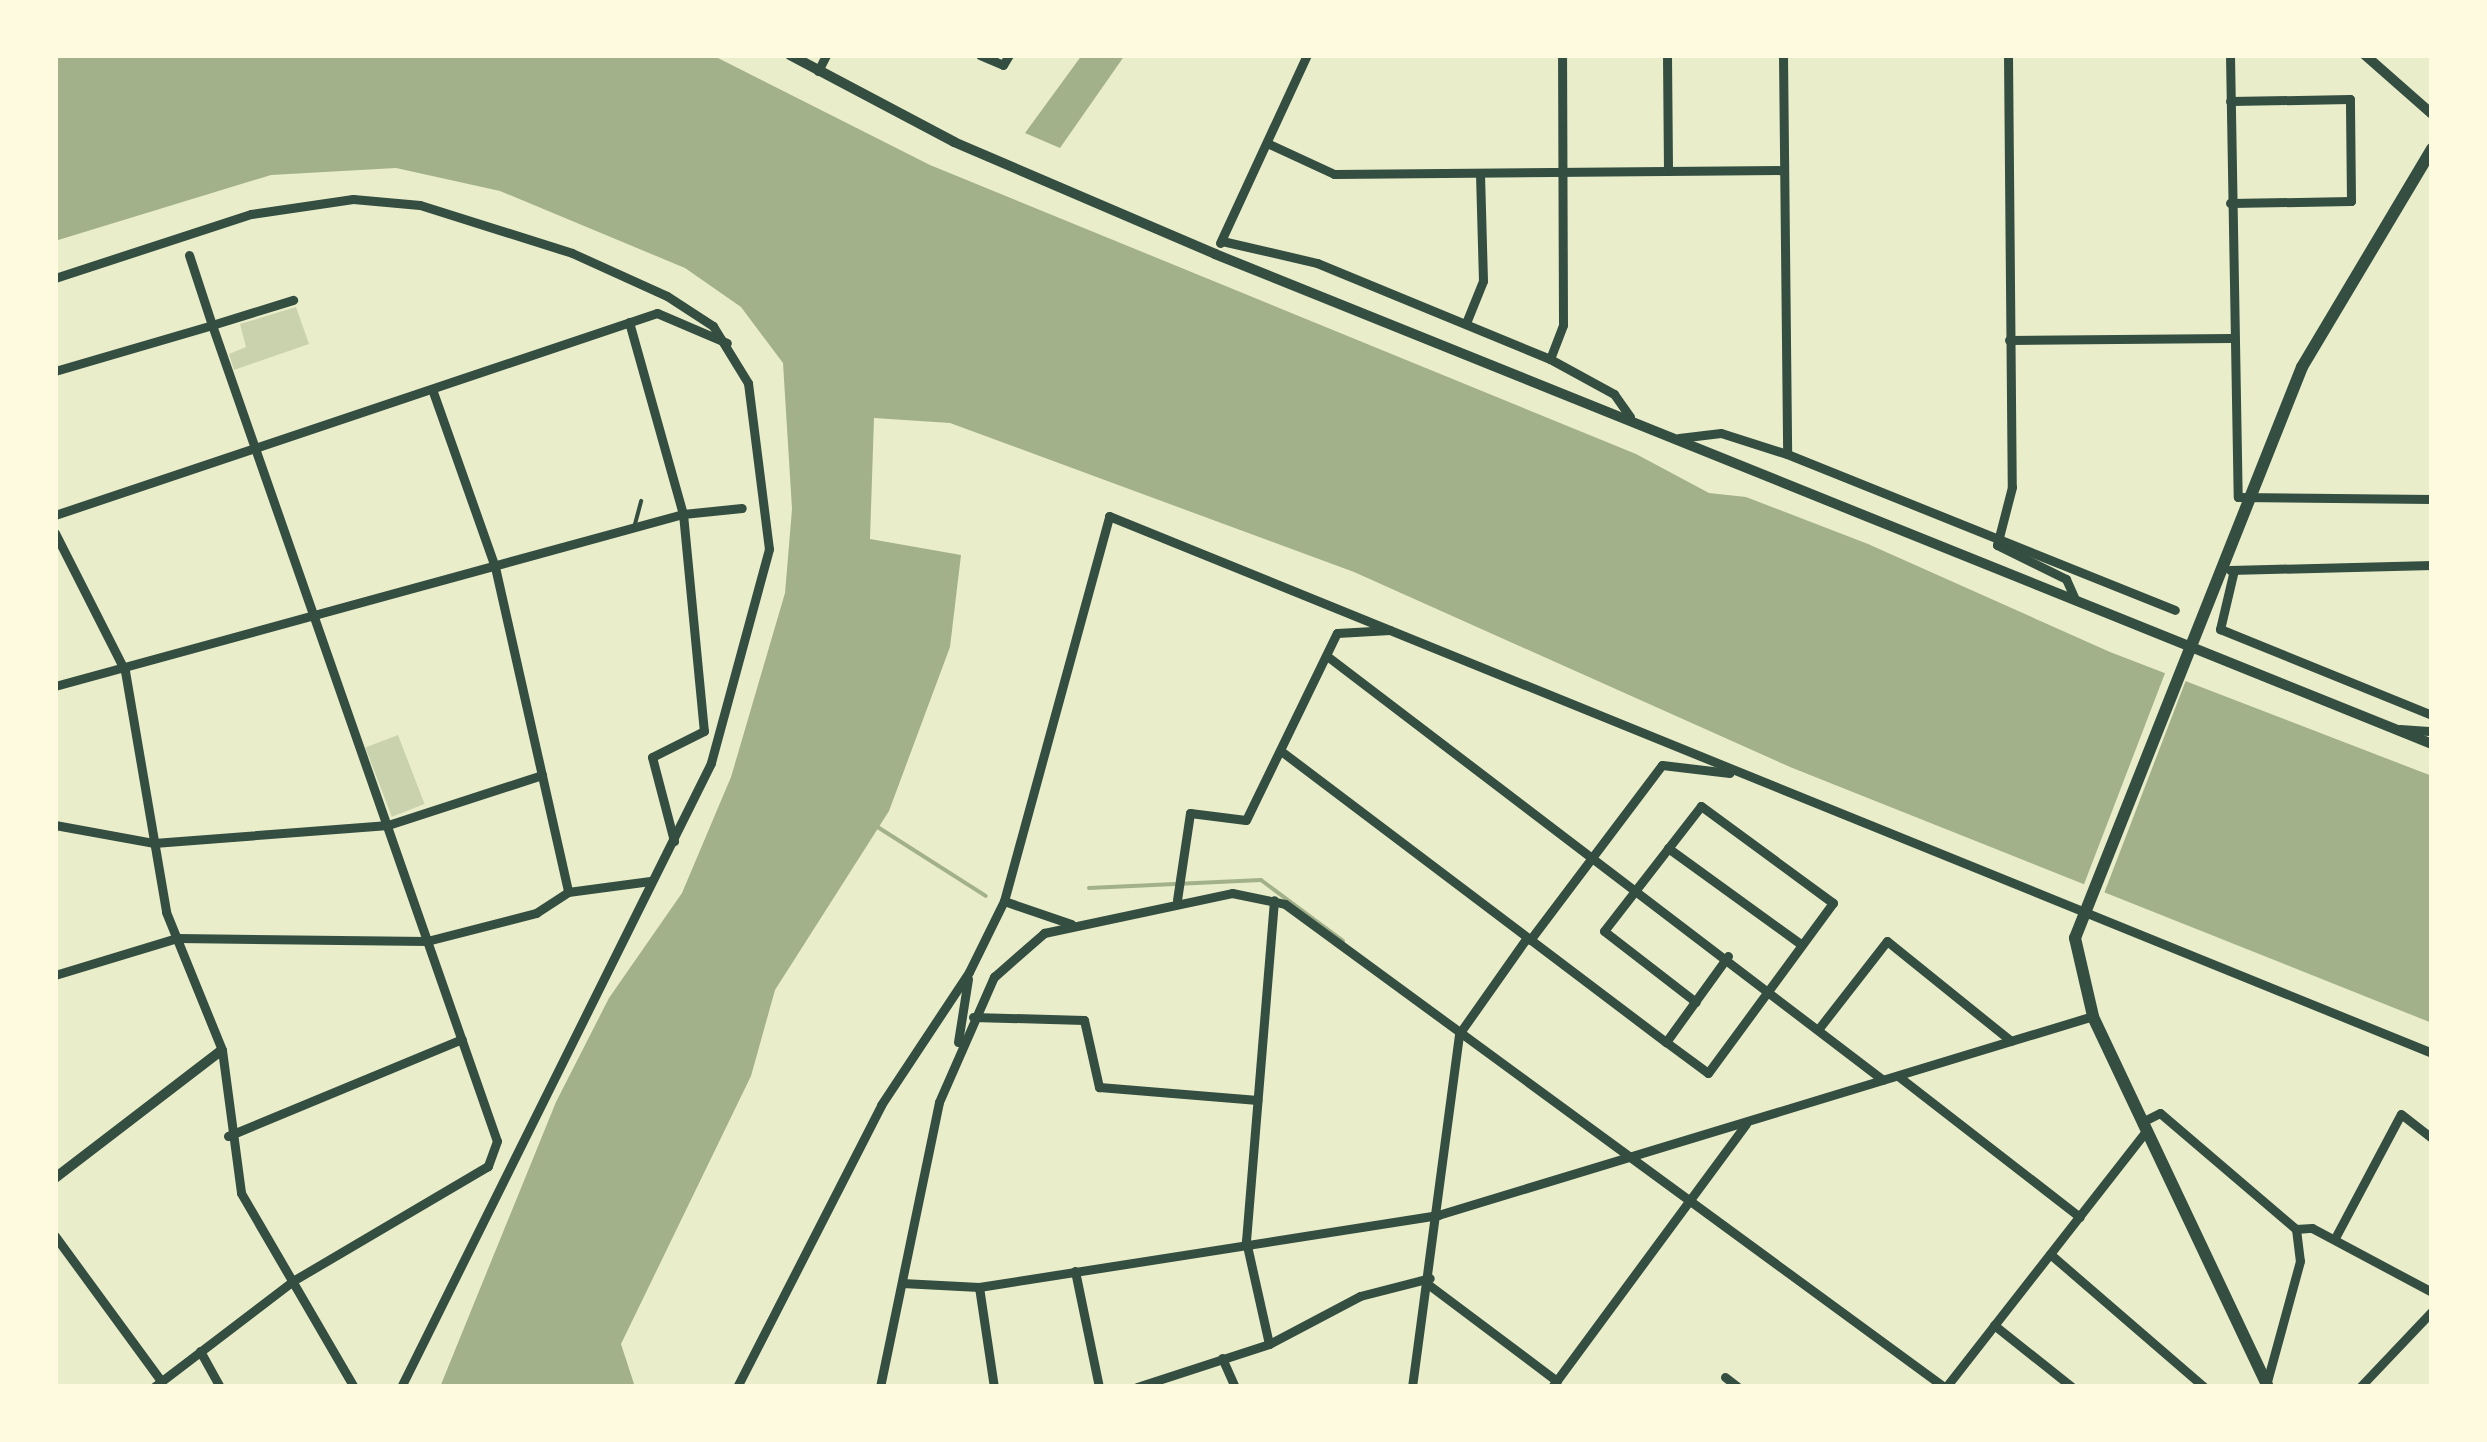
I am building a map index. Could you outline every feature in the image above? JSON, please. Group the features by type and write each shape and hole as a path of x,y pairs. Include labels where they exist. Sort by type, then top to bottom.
{"main road":[{"path":"2266,1386 2093,1016 2077,959 2081,908 2246,502 2328,314 2432,148"}],"street":[{"path":"790,55 969,149 1215,254 2189,640 2432,744"},
{"path":"818,71 826,55"},
{"path":"980,55 1003,65 1009,55"},
{"path":"1215,254 1307,55"},
{"path":"1550,359 1563,325 1562,55"},
{"path":"1666,55 1668,172"},
{"path":"1783,55 1787,454"},
{"path":"1996,538 2012,487 2008,55"},
{"path":"2230,55 2234,486 2246,502 2432,499"},
{"path":"2365,55 2432,114"},
{"path":"2230,100 2350,99 2351,184 2351,201 2230,203"},
{"path":"1267,143 1334,174 1783,170"},
{"path":"1466,324 1482,280 1480,173"},
{"path":"55,278 240,216 326,201 398,201 608,268 698,314 727,343 752,406 767,567 717,746 674,841 650,881 401,1387"},
{"path":"1222,240 1317,262 1550,359 1614,394 1630,417"},
{"path":"55,1236 157,1384 293,1282 488,1166 497,1140 189,256"},
{"path":"55,371 293,300"},
{"path":"55,514 657,312 727,343"},
{"path":"629,322 683,514 704,731 652,758 674,841"},
{"path":"2009,340 2232,338"},
{"path":"432,389 495,567 568,892"},
{"path":"1679,438 1721,433 1787,454 2175,610"},
{"path":"55,686 125,671 683,514 742,508"},
{"path":"736,1387 881,1105 969,972 1004,902 1104,518 1393,630 2432,1053"},
{"path":"55,533 125,671 154,843 177,938 222,1050 228,1136 241,1193 354,1387"},
{"path":"1996,538 2066,579 2074,596"},
{"path":"2218,571 2432,566"},
{"path":"2234,570 2220,629 2432,715"},
{"path":"1177,900 1190,813 1246,820 1338,634 1393,630"},
{"path":"1327,656 1728,956 1883,1080"},
{"path":"2395,729 2432,732"},
{"path":"1281,751 1708,1073 1832,903 1701,806 1604,932 1696,1002"},
{"path":"1412,1387 1430,1282 1459,1034 1662,766 1737,772"},
{"path":"55,825 154,843 388,826 542,775"},
{"path":"1668,848 1802,945"},
{"path":"55,975 177,938 427,940 527,916 568,892 650,881"},
{"path":"958,1045 1017,952 1071,924 1177,900 1232,893 1274,900 1945,1387 2080,1218 2144,1126 2160,1113 2296,1228 2335,1238 2432,1292"},
{"path":"1269,1344 1246,1241 1274,900"},
{"path":"1004,902 1071,924"},
{"path":"1820,1027 1886,940 2011,1041"},
{"path":"1666,1042 1728,956"},
{"path":"880,1387 958,1045 969,972"},
{"path":"902,1282 979,1287 1246,1241 1438,1215 2093,1016"},
{"path":"974,1017 1084,1020 1099,1087 1257,1100"},
{"path":"228,1136 462,1039"},
{"path":"55,1178 222,1050"},
{"path":"1898,1076 2080,1218"},
{"path":"2335,1238 2400,1114 2432,1138"},
{"path":"1430,1282 1556,1384 1748,1122"},
{"path":"2266,1386 2300,1262 2296,1228"},
{"path":"2050,1254 2204,1387"},
{"path":"1075,1271 1099,1387"},
{"path":"1137,1387 1269,1344 1360,1296 1430,1282"},
{"path":"979,1287 994,1387"},
{"path":"2360,1387 2432,1311"},
{"path":"1994,1325 2072,1387"},
{"path":"200,1352 220,1387"},
{"path":"1222,1358 1235,1387"},
{"path":"1725,1377 1738,1387"}],"lane":[{"path":"660,484 673,480"},
{"path":"633,528 641,502"}],"shaded area":[{"path":"55,55 712,55 930,165 1636,454 1709,493 1746,497 1868,544 2110,652 2432,776 2432,1023 1790,767 1354,572 950,423 874,418 870,539 961,555 950,647 889,811 775,990 751,1076 621,1344 635,1387 440,1387 556,1102 609,998 682,893 731,777 785,593 792,509 783,363 741,307 685,268 500,191 396,168 271,175 55,241"},
{"path":"1082,55 1125,55 1060,148 1025,133"},
{"path":"296,307 309,344 234,370 229,354 246,347 240,324"},
{"path":"398,735 425,804 392,817 365,748"}],"pier":[{"path":"2167,668 2188,676 2104,894 2083,886"}],"waterway":[{"path":"876,826 986,896"},
{"path":"1089,888 1261,880 1343,941"}]}
